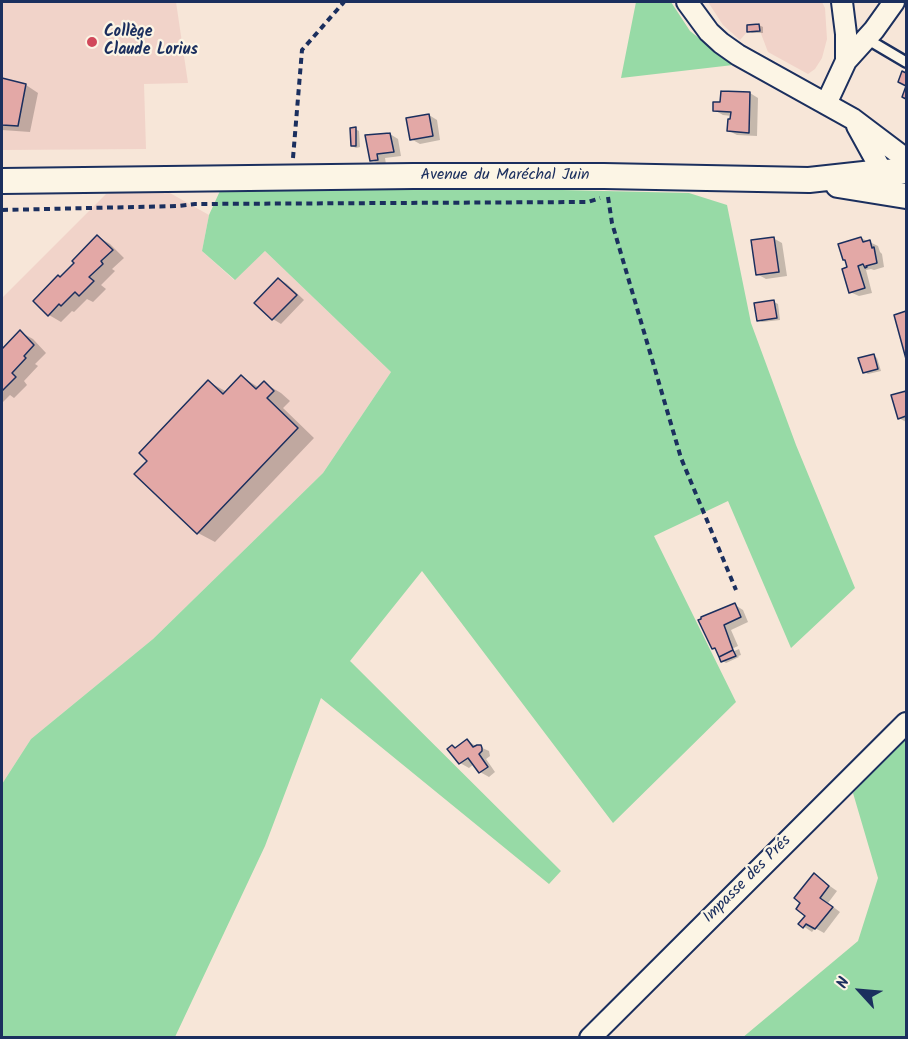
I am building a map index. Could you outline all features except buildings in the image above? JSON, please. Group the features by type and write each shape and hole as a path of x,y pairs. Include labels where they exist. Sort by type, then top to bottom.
{"street":[{"path":"687,2 709,32 721,43 738,55 853,118 906,159"},
{"path":"842,2 846,34 846,62"},
{"path":"826,104 846,62 867,39 894,2"},
{"path":"853,118 882,172 900,195"},
{"name":"Avenue du Maréchal Juin","path":"2,181 604,176 809,180 906,171"},
{"name":"Avenue du Maréchal Juin","path":"809,180 900,195"},
{"name":"Impasse des Prés","path":"590,1038 906,723"}],"lane":[{"path":"867,39 906,62"}],"path":[{"path":"292,177 302,50 344,2"},
{"path":"608,196 612,223 681,458 736,590"},
{"path":"2,210 195,204 588,202 608,196 619,196"}],"shaded area":[{"name":"Collège Claude Lorius","path":"2,2 176,2 188,83 144,84 146,149 2,150"},
{"path":"708,2 822,2 825,8 827,39 822,58 815,69 808,74 768,52 760,31 747,32 740,40 723,25"},
{"path":"154,184 209,215 202,251 234,280 265,251 391,372 323,473 153,639 31,739 2,784 2,298 106,194"}],"green space":[{"path":"636,2 671,2 690,31 733,65 621,78"},
{"path":"224,182 689,193 727,205 751,323 796,445 855,588 791,648 728,501 654,536 736,702 613,823 422,571 350,661 561,871 549,884 321,698 265,846 175,1037 2,1038 2,784 31,739 153,639 323,473 391,372 265,251 235,280 202,251 209,215"},
{"path":"906,736 906,1037 742,1038 858,941 878,878 853,793"}],"place":[{"name":"Collège Claude Lorius","path":"92,42"}]}
